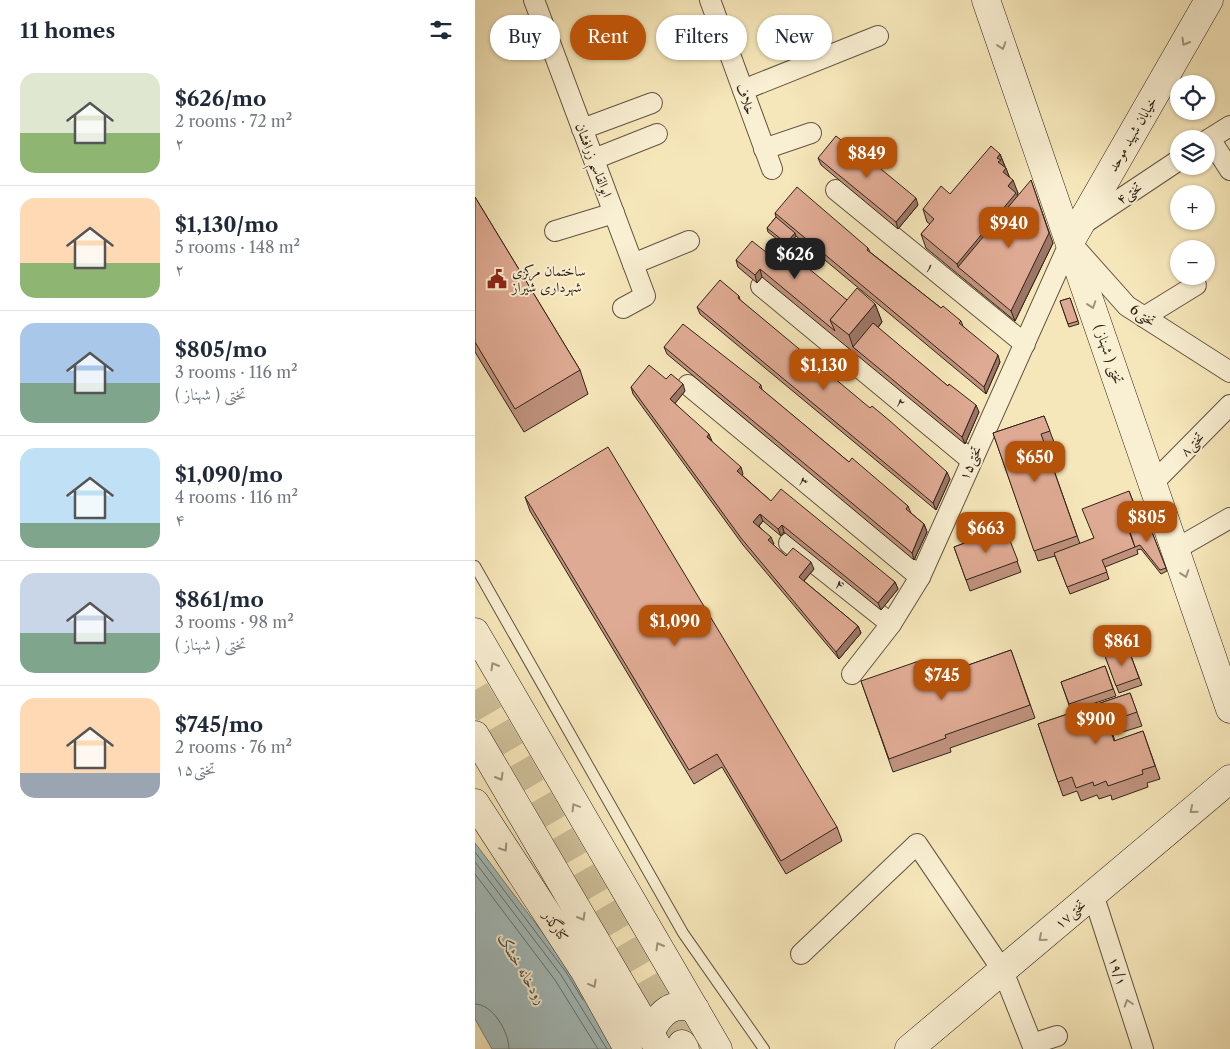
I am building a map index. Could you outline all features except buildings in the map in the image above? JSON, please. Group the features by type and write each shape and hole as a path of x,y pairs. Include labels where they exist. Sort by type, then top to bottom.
{"street":[{"name":"ابوالقاسم زرافشان","path":"534,0 645,296 623,308"},
{"name":"خلاف","path":"710,0 772,169"},
{"name":"تختی ( شهناز )","path":"987,0 1075,235 1153,482 1230,709"},
{"name":"خیابان شهید موحد","path":"1075,235 1204,3"},
{"path":"743,90 878,36"},
{"path":"582,129 652,103"},
{"path":"1215,136 1230,126"},
{"path":"765,149 811,133"},
{"path":"594,160 657,134"},
{"path":"1215,150 1230,170"},
{"name":"تختی۴","path":"1075,235 1170,166"},
{"name":"۱","path":"836,190 1025,344"},
{"path":"555,231 614,213"},
{"name":"6تختی","path":"1075,235 1127,306 1230,372"},
{"name":"تختی۱۵","path":"852,674 891,624 920,577 971,460 1075,235"},
{"path":"633,264 689,241"},
{"path":"1144,317 1196,285"},
{"name":"۲","path":"761,286 971,460"},
{"name":"۳","path":"688,385 920,577"},
{"name":"تختی۸","path":"1153,482 1230,405"},
{"path":"1176,549 1230,518"},
{"name":"۴","path":"789,543 891,624"},
{"path":"475,632 678,979 681,1038"},
{"path":"475,735 634,1006 681,1038 718,1049"},
{"name":"تختی۱۷","path":"923,1044 1003,971 1230,779"},
{"name":"کنارگذر","path":"476,804 584,970 629,1049"},
{"path":"801,954 917,844 1003,971 1033,1044 1057,1036"},
{"name":"۱۹/۱","path":"1093,894 1143,1049"},
{"path":"634,1006 652,1004 661,999 668,994 678,979"}],"lane":[{"path":"475,566 683,933 764,1049"}],"water":[{"name":"رودخانه خشک","path":"475,843 570,969 620,1049 492,1049 475,1019"}],"tunnel":[{"path":"475,690 682,1044"}],"place":[{"name":"ساختمان مرکزی شهرداری شیراز","path":"497,279"}]}
